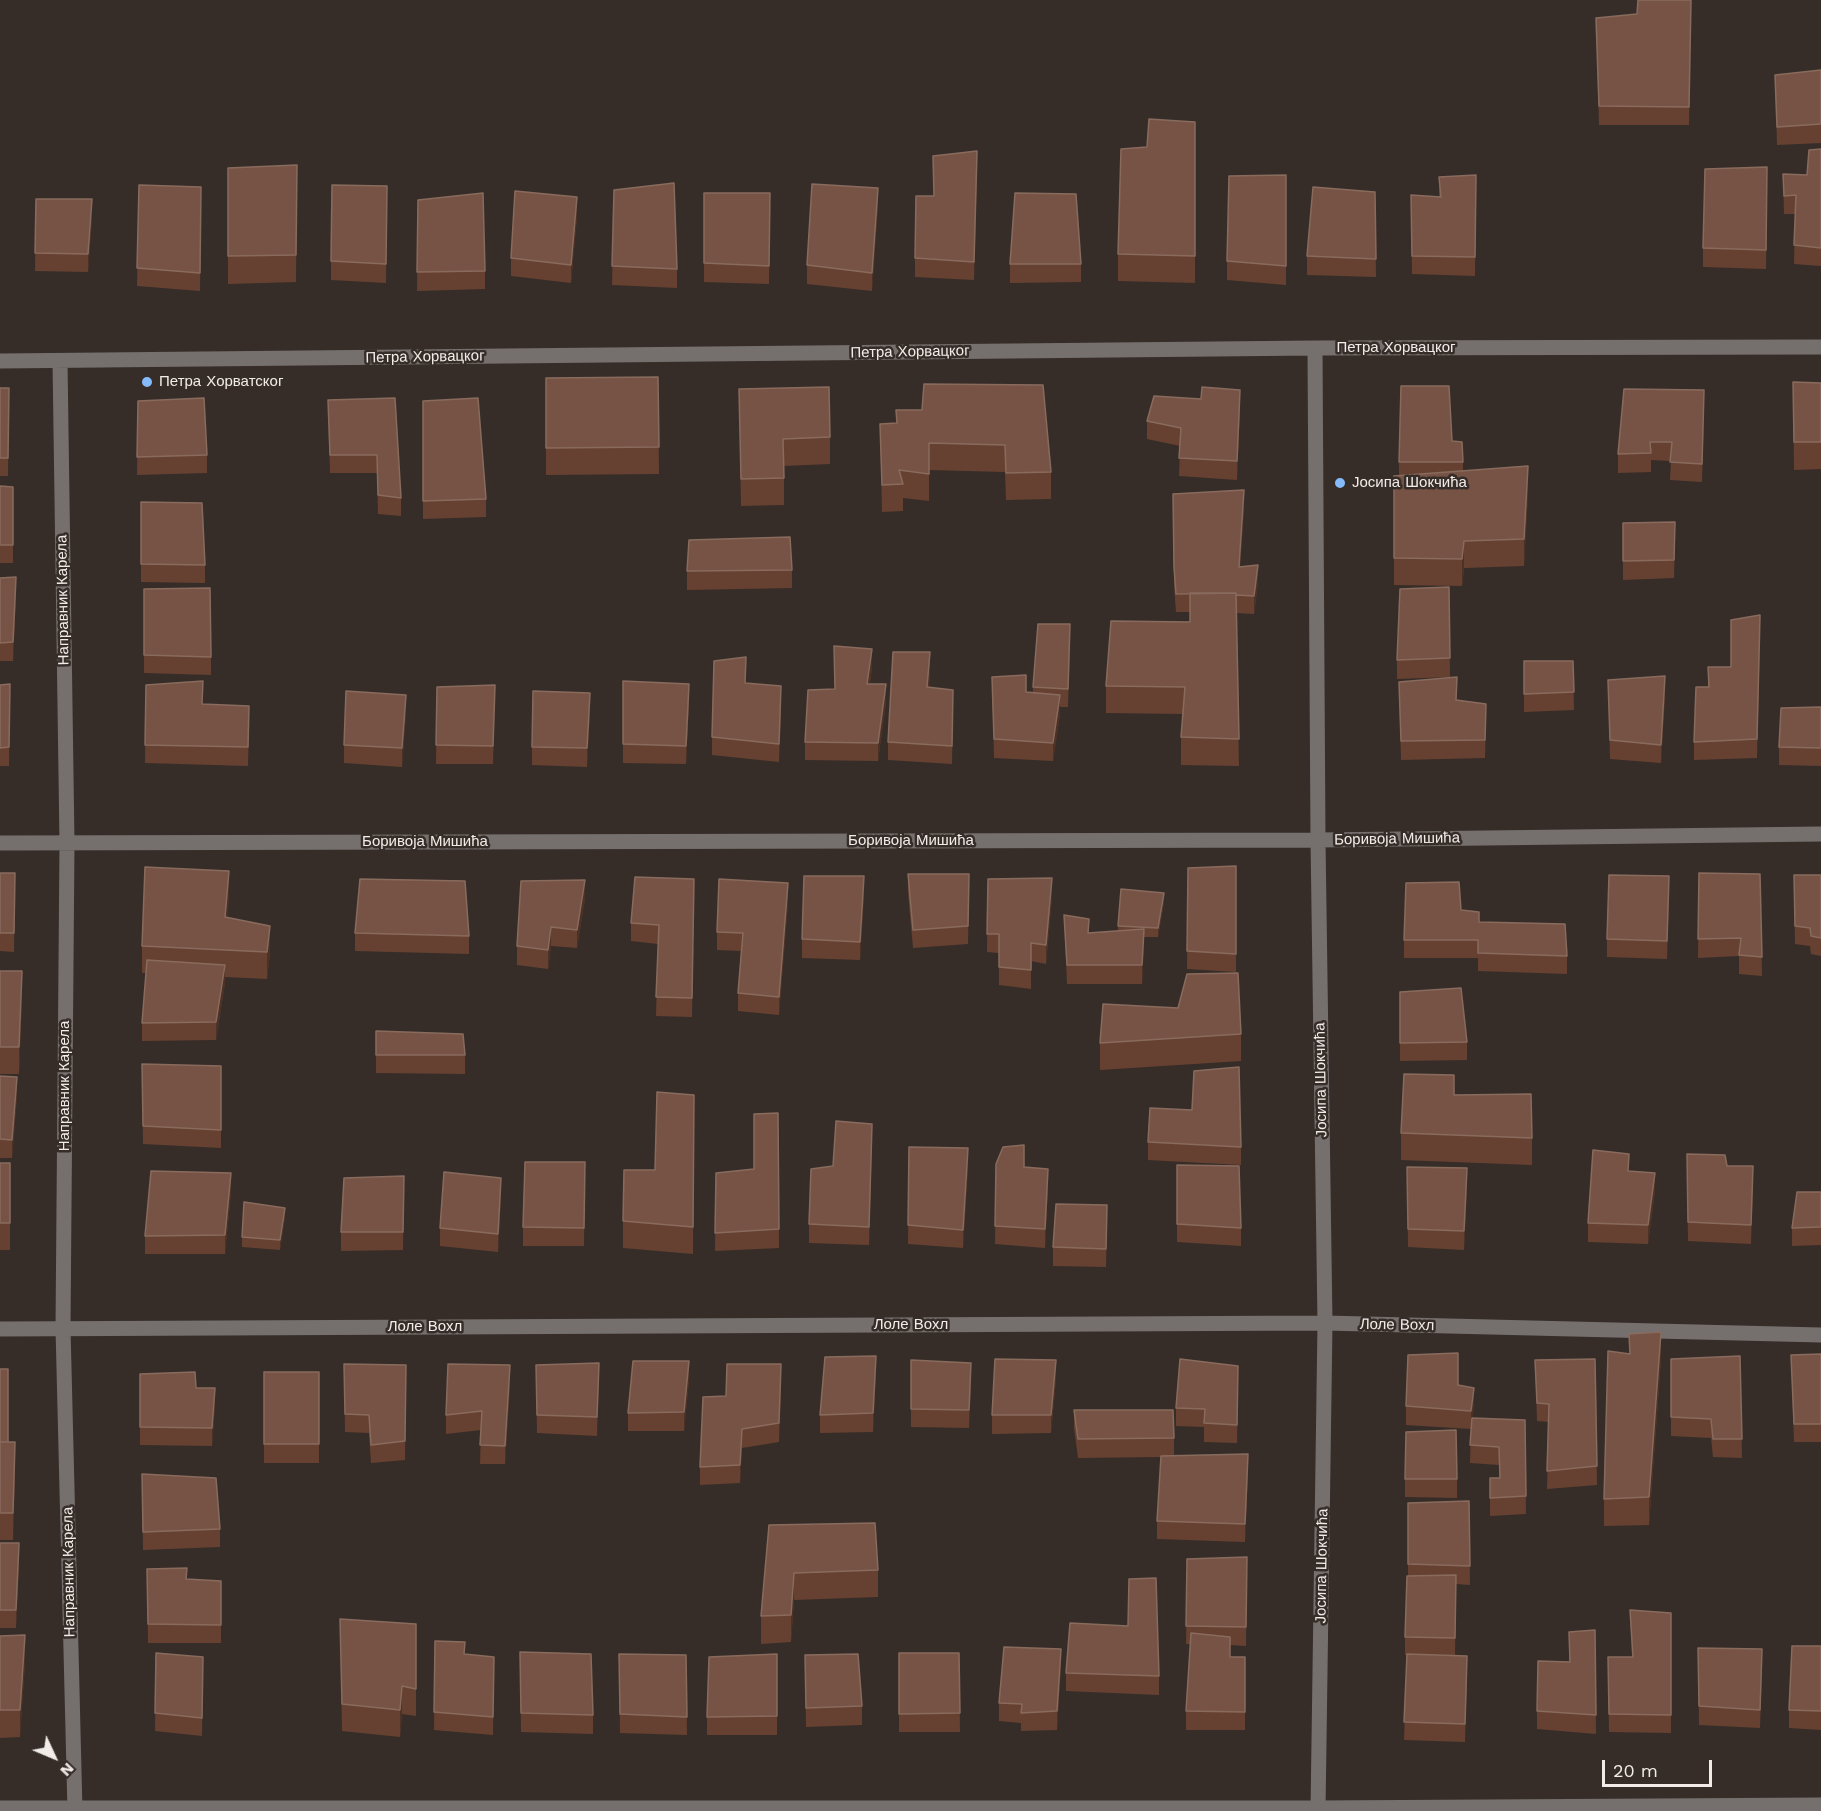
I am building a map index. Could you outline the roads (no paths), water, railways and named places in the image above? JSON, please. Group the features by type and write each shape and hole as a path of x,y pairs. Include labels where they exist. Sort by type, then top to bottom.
{"street":[{"name":"Петра Хорвацког","path":"0,361 1315,348 1821,347"},
{"name":"Јосипа Шокчића","path":"1315,348 1318,840 1325,1323 1318,1809"},
{"name":"Направник Карела","path":"60,361 67,843 63,1328 75,1809"},
{"name":"Боривоја Мишића","path":"0,843 1318,840 1821,834"},
{"name":"Лоле Вохл","path":"0,1329 1325,1323 1821,1335"},
{"path":"0,1808 1318,1809 1821,1805"}],"place":[{"name":"Петра Хорватског","path":"147,382"},
{"name":"Јосипа Шокчића","path":"1340,483"}]}
